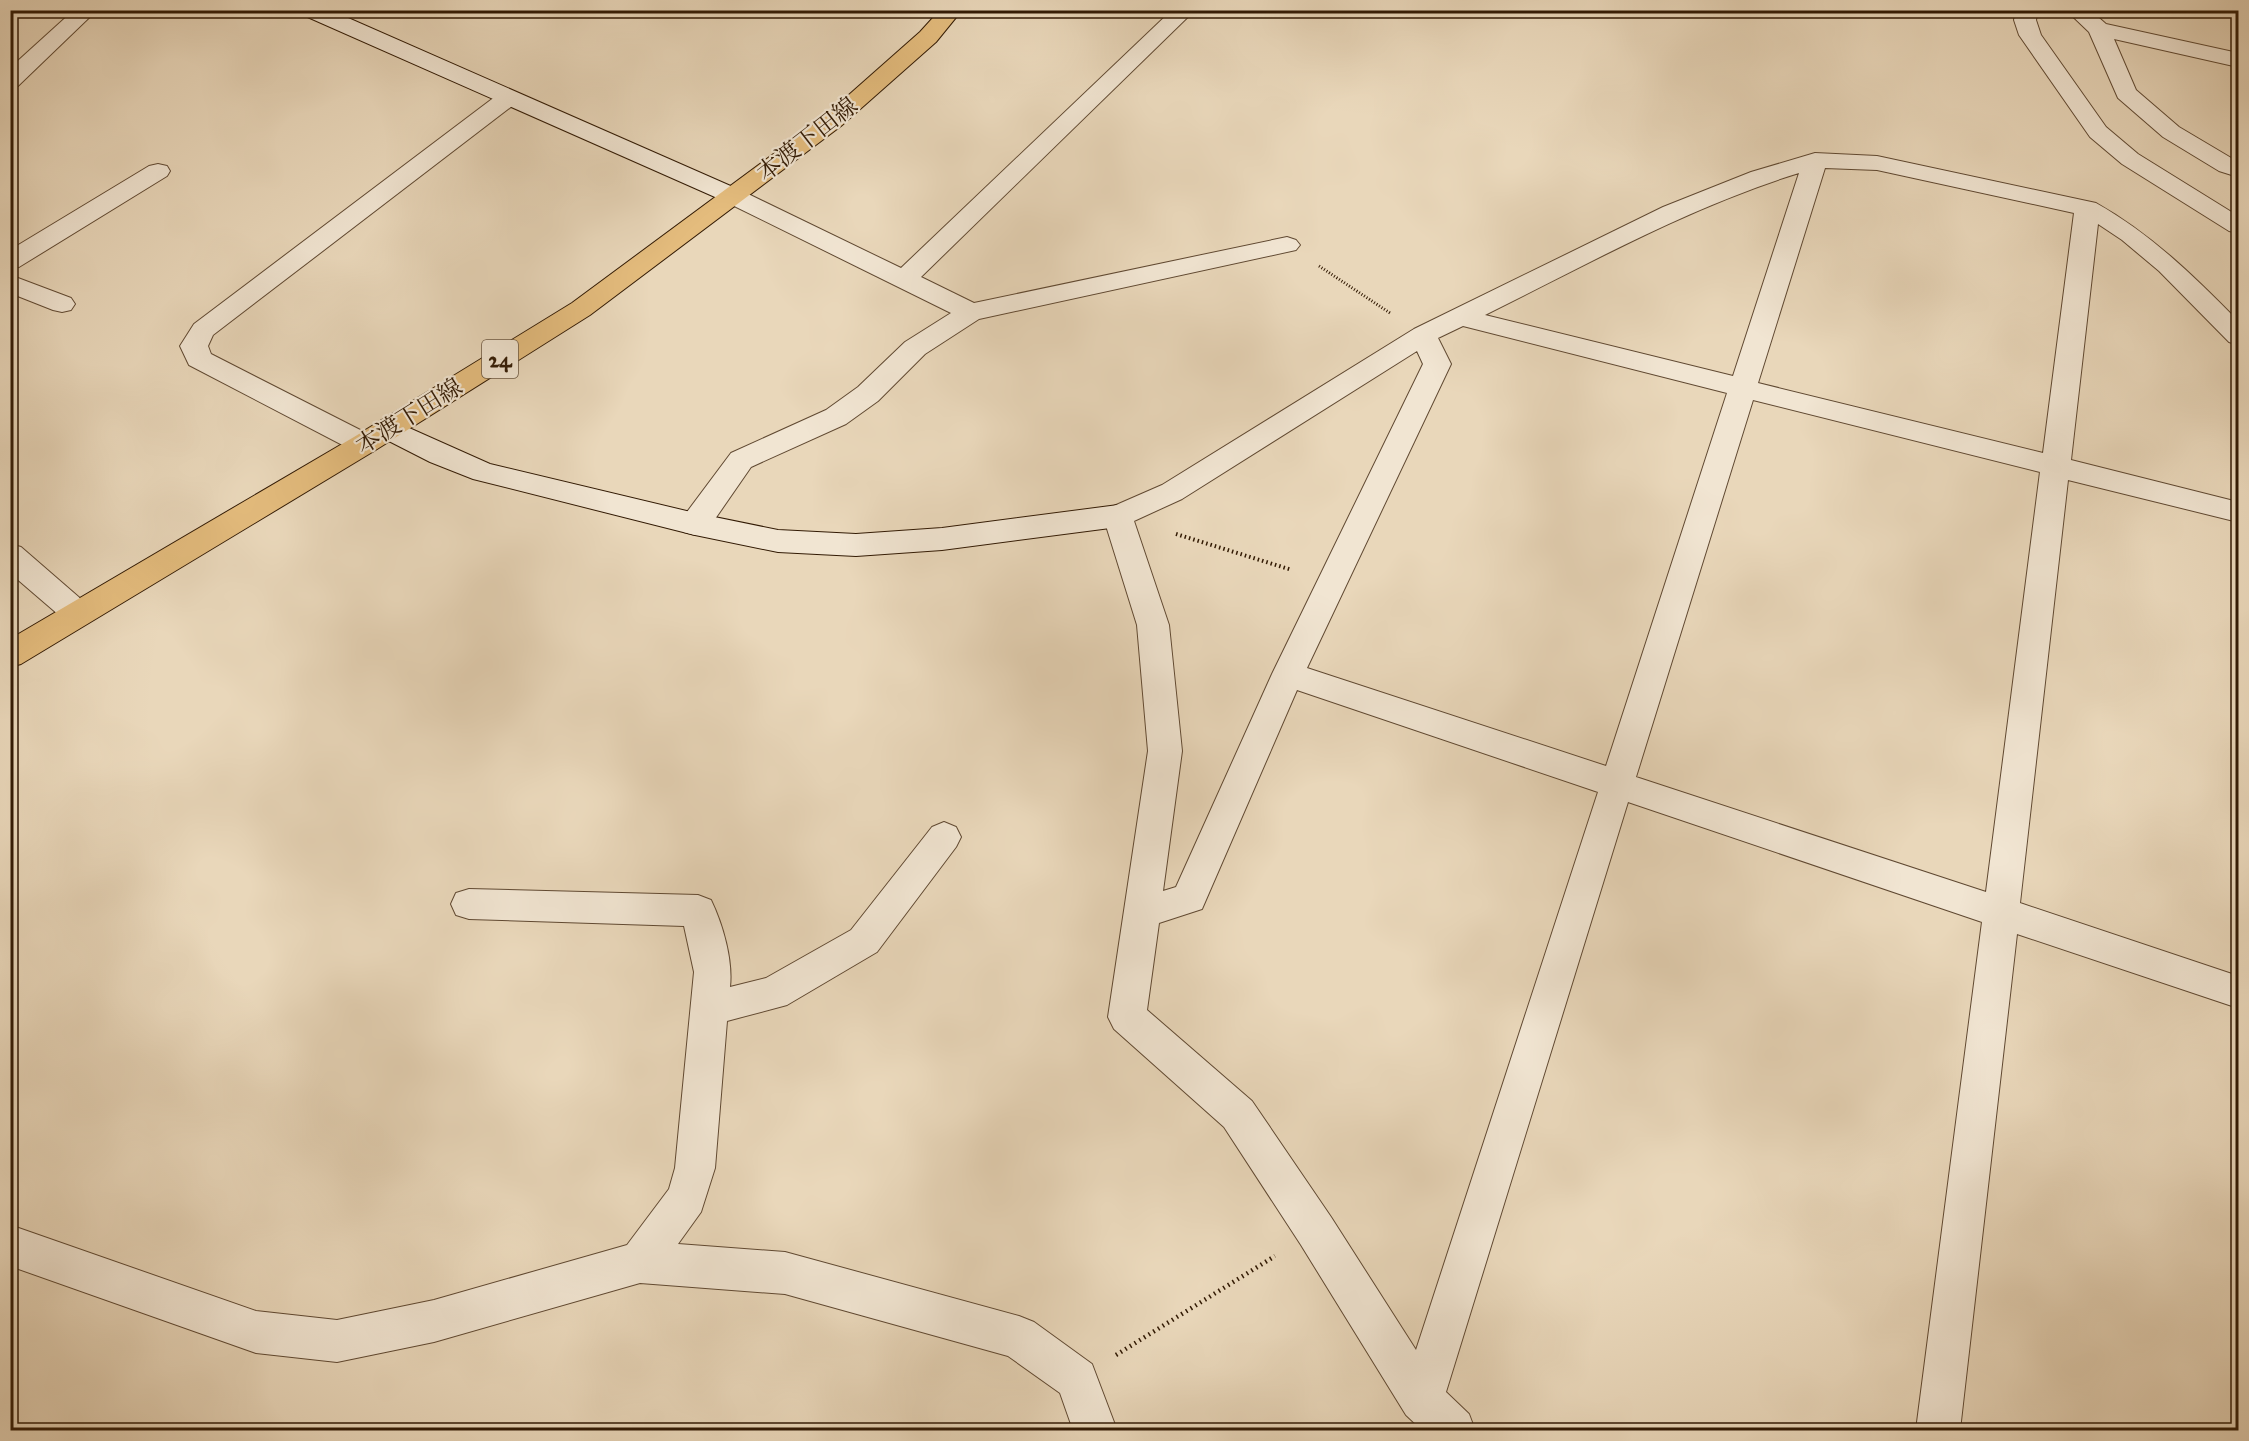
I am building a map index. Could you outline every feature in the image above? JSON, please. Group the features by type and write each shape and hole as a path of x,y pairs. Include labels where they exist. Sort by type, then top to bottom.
{"main road":[{"name":"本渡下田線","path":"10,655 388,429 581,309 833,121 928,37 952,10"}],"street":[{"path":"10,81 87,10"},
{"path":"311,10 733,196 971,312"},
{"path":"904,279 1185,10"},
{"path":"2027,10 2025,20 2030,35 2098,132 2130,159 2238,226"},
{"path":"2076,10 2099,29 2238,60"},
{"path":"2099,29 2126,93 2171,132 2238,170"},
{"path":"363,444 199,359 194,346 203,330 508,98"},
{"path":"1422,1399 1815,160"},
{"path":"388,429 483,472 695,524 778,541 856,545 942,539 1118,516 1172,492 1423,335 1672,212 1760,177 1815,160 1877,163 2086,208 2117,223 2157,254 2238,336"},
{"path":"10,261 158,171"},
{"path":"1938,1431 2086,208"},
{"path":"695,524 741,460 836,417 868,394 915,348 971,312 1287,245"},
{"path":"10,283 62,304"},
{"path":"1460,317 2238,512"},
{"path":"1142,913 1189,898 1288,675 1437,364 1423,335"},
{"path":"1118,516 1153,625 1165,751 1127,1017 1238,1114 1316,1230 1422,1399 1453,1431"},
{"path":"10,555 78,614"},
{"path":"1288,675 2238,992"},
{"path":"710,1009 774,993 864,941 944,837"},
{"path":"470,904 698,911 713,972 695,1168 687,1198 640,1262"},
{"path":"10,1245 256,1332 337,1341 434,1321 640,1262 785,1273 1019,1337 1077,1379 1095,1431"}],"path":[{"path":"1287,245 1423,335"},
{"path":"1118,516 1332,582"},
{"path":"1077,1379 1316,1230"}]}
